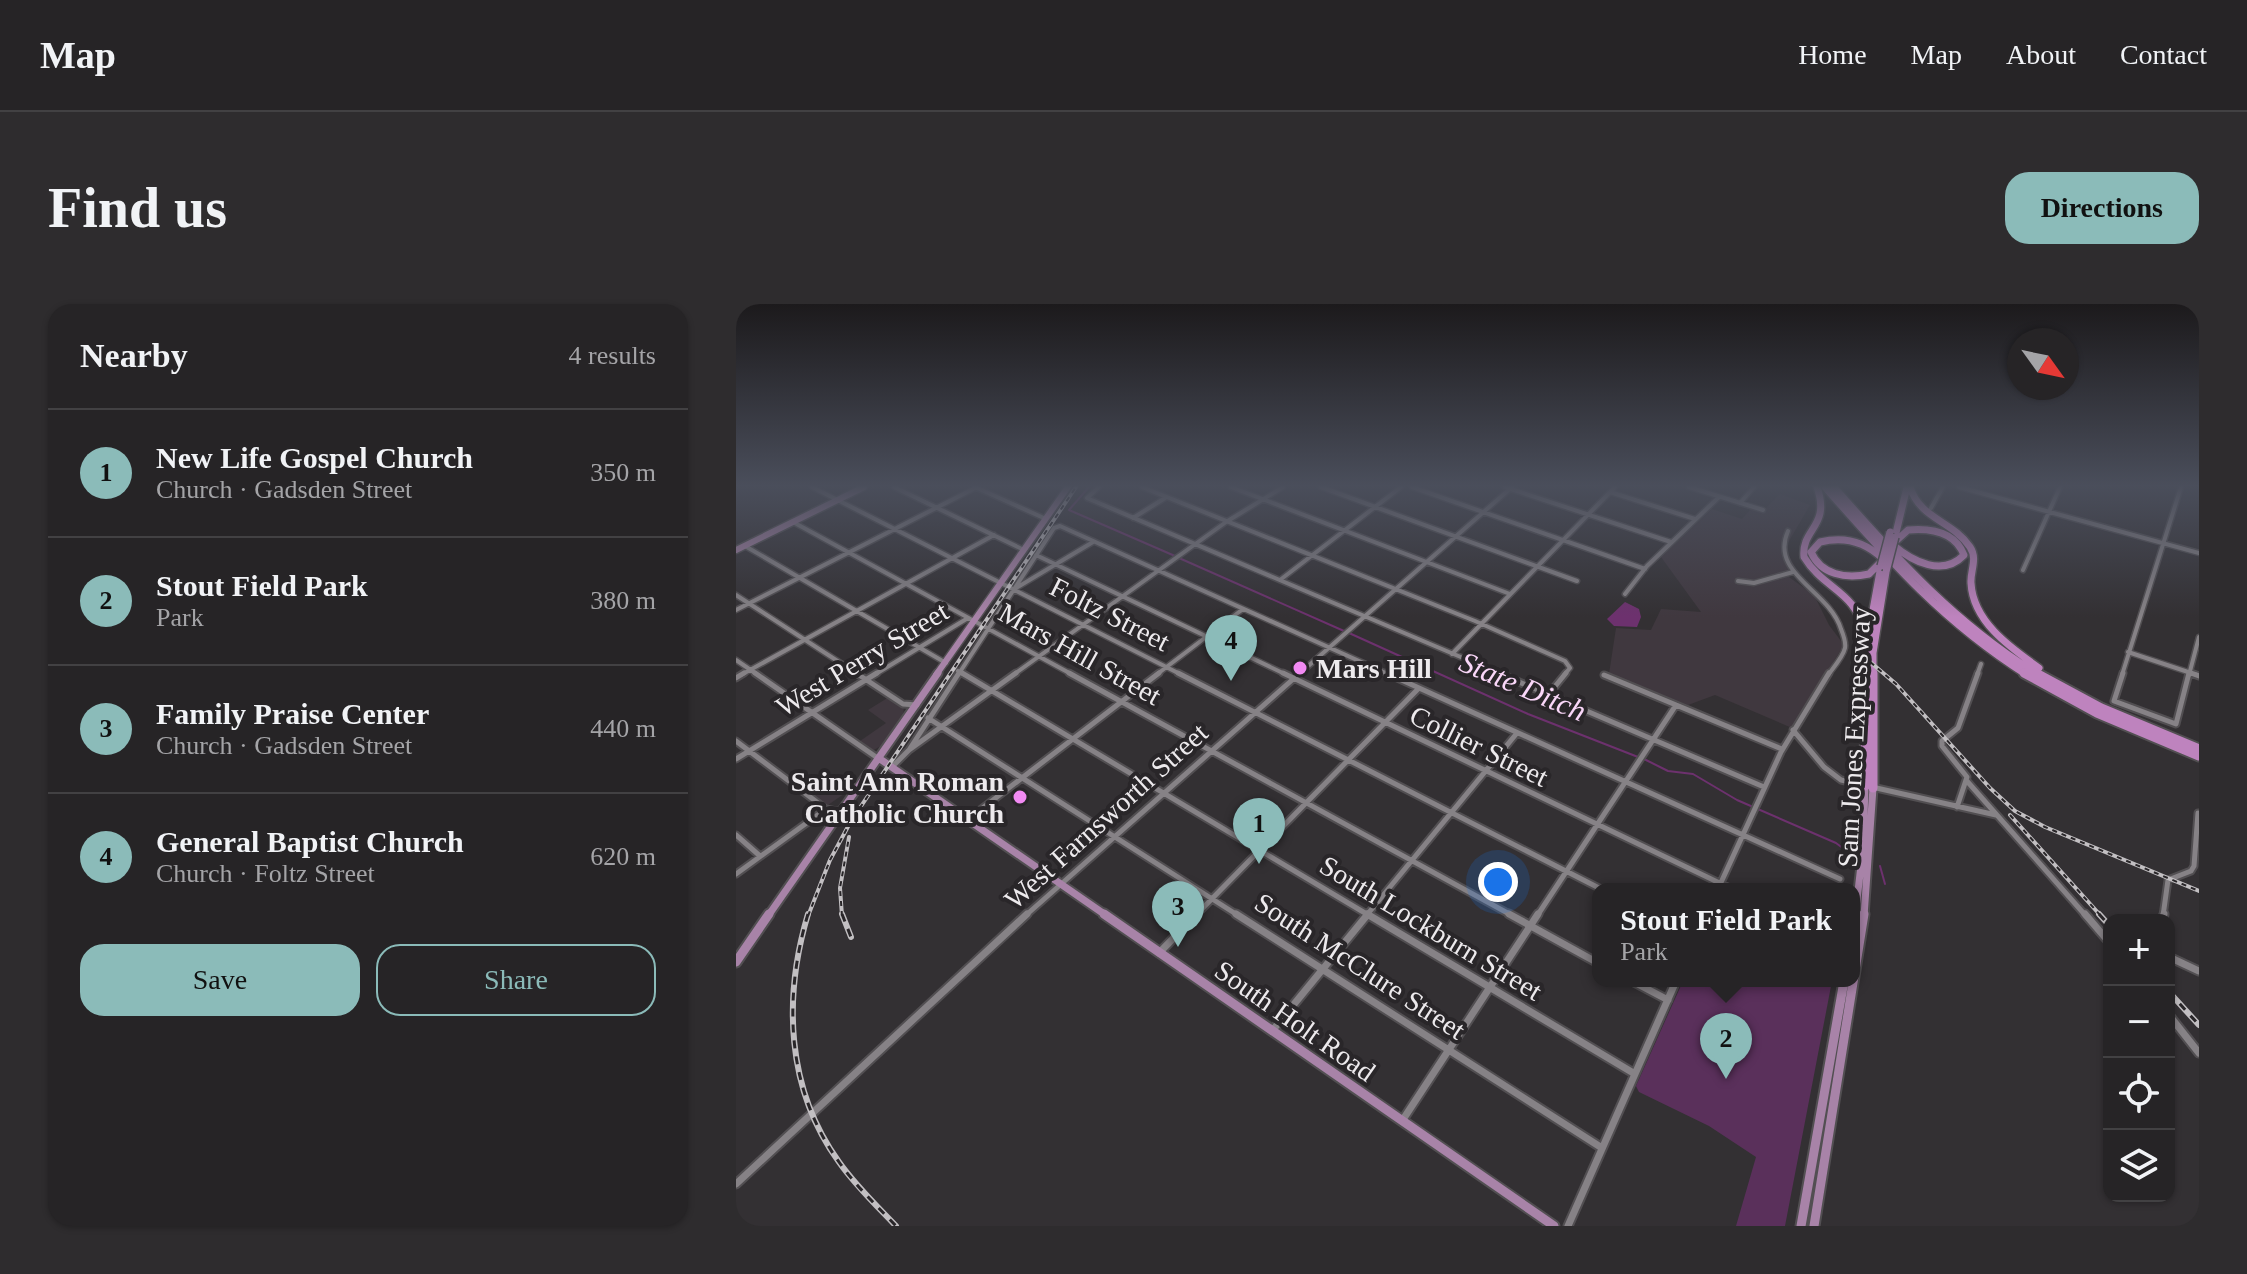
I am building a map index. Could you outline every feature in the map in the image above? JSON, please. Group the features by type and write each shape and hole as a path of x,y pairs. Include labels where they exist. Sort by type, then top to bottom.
{"highway":[{"path":"1814,530 1805,544 1804,556 1855,605 1864,623 1867,649"},
{"path":"1863,530 1917,590 1965,631"},
{"path":"1875,530 1930,592 1988,641 2090,702 2199,747"},
{"path":"1878,530 1910,558 1944,565 1960,561 1964,555 1955,540 1933,530"},
{"name":"Sam Jones Expressway","path":"1869,787 1867,649 1871,608 1882,565 1896,530"},
{"path":"1894,539 1908,530"},
{"path":"1947,530 1971,548 1974,557 1971,586 1976,602 1991,626 2013,648 2042,669 2092,697 2199,747"},
{"path":"1882,565 1869,574 1845,576 1821,567 1811,552 1817,543 1830,539 1864,545 1933,609 2014,667 2123,725 2199,756"},
{"name":"Sam Jones Expressway","path":"1869,787 1873,653 1882,565 1894,539"}],"main road":[{"path":"736,550 777,530"},
{"path":"736,962 947,664 972,620 1002,584 1039,530"},
{"name":"South Holt Road","path":"880,759 1554,1226"},
{"name":"Sam Jones Expressway","path":"1859,883 1869,787"},
{"name":"Sam Jones Expressway","path":"1860,945 1864,921 1869,787"},
{"path":"1801,1226 1843,987"},
{"name":"Sam Jones Expressway","path":"1814,1226 1853,987"}],"street":[{"name":"Mars Hill Street","path":"807,530 1592,960"},
{"path":"736,610 894,530"},
{"name":"Foltz Street","path":"898,530 1592,884"},
{"path":"984,530 1025,550"},
{"path":"909,750 958,671 1055,530"},
{"path":"1065,530 1840,879"},
{"path":"1161,530 1764,787"},
{"path":"893,766 909,750 1215,530"},
{"path":"1246,530 1395,589 1570,665 1548,695"},
{"path":"1440,530 1577,581"},
{"name":"West Farnsworth Street","path":"736,1184 1060,884 1463,530"},
{"path":"1535,530 1645,569"},
{"path":"1452,654 1573,530"},
{"path":"1634,530 1671,542"},
{"path":"1625,594 1684,530"},
{"path":"2023,570 2041,530"},
{"path":"2115,530 2199,553"},
{"path":"2167,530 2113,700 2173,725 2178,721 2199,637"},
{"path":"1280,580 1345,531 1510,594"},
{"path":"1720,883 1782,749 1844,651 1838,620 1828,603 1793,572 1781,555 1782,541 1788,531"},
{"path":"736,678 994,535"},
{"path":"1013,590 1094,541"},
{"path":"745,546 947,664"},
{"name":"Collier Street","path":"1036,555 1713,883"},
{"path":"1738,581 1754,583 1793,572"},
{"path":"736,595 903,704 918,705"},
{"path":"967,820 1243,609"},
{"name":"West Perry Street","path":"736,759 918,648 972,620"},
{"path":"2128,652 2199,676"},
{"name":"South Holt Road","path":"736,660 880,759"},
{"path":"1981,664 1958,728 1945,739 1942,746 1964,772 1966,780 2103,935"},
{"name":"South Lockburn Street","path":"958,671 1635,1074"},
{"path":"1604,675 1782,749"},
{"path":"1159,954 1419,688"},
{"path":"1402,1121 1676,705"},
{"name":"South McClure Street","path":"930,719 1602,1148"},
{"path":"1793,730 1835,776 1869,787 1996,815"},
{"path":"1271,1032 1517,733"},
{"path":"736,741 826,809 842,812"},
{"path":"1957,807 1966,780"},
{"path":"736,874 826,809"},
{"path":"2164,914 2168,880 2191,871 2194,866 2198,813"},
{"path":"736,835 760,856"},
{"path":"2175,960 2199,971"},
{"path":"1643,987 1668,1000"},
{"path":"1568,1226 1673,987"},
{"path":"2175,1023 2199,1053"}],"shaded area":[{"path":"1690,530 1795,530 1785,548 1796,569 1786,575 1814,595 1829,625 1844,645 1792,728 1715,695 1688,705 1609,674 1616,628 1651,630 1661,609 1701,612 1661,557"},
{"path":"1625,602 1639,609 1641,617 1637,627 1614,626 1607,619"},
{"path":"889,697 904,706 903,717 881,746 872,751 860,741 886,723 868,710"},
{"path":"840,774 854,787 828,805 809,793"},
{"path":"1680,987 1831,987 1785,1226 1736,1226 1756,1157 1709,1126 1639,1092 1636,1086"}],"waterway":[{"name":"State Ditch","path":"1115,530 1175,556"},
{"name":"State Ditch","path":"1179,558 1344,631"},
{"name":"State Ditch","path":"1349,633 1528,714 1638,757"},
{"name":"State Ditch","path":"1644,759 1668,771 1693,774 1737,800 1836,843 1852,855"},
{"name":"State Ditch","path":"1880,866 1885,884"}],"railway":[{"path":"808,916 830,860 851,821 1047,530"},
{"path":"1855,649 1896,684 1990,788 2015,811 2045,827 2199,891"},
{"path":"2010,815 2101,916"},
{"path":"842,916 840,888 849,837"},
{"path":"808,914 800,946 793,1010 799,1074 821,1134 859,1187 896,1226"},
{"path":"842,914 851,937"},
{"path":"2099,914 2103,918"},
{"path":"2175,999 2199,1025"}],"place":[{"name":"Mars Hill","path":"1300,668"},
{"name":"General Baptist Church","path":"1231,681"},
{"name":"Saint Ann Roman Catholic Church","path":"1020,797"},
{"name":"New Life Gospel Church","path":"1259,864"},
{"name":"Family Praise Center","path":"1178,947"},
{"name":"Stout Field Park","path":"1726,1079"}]}
